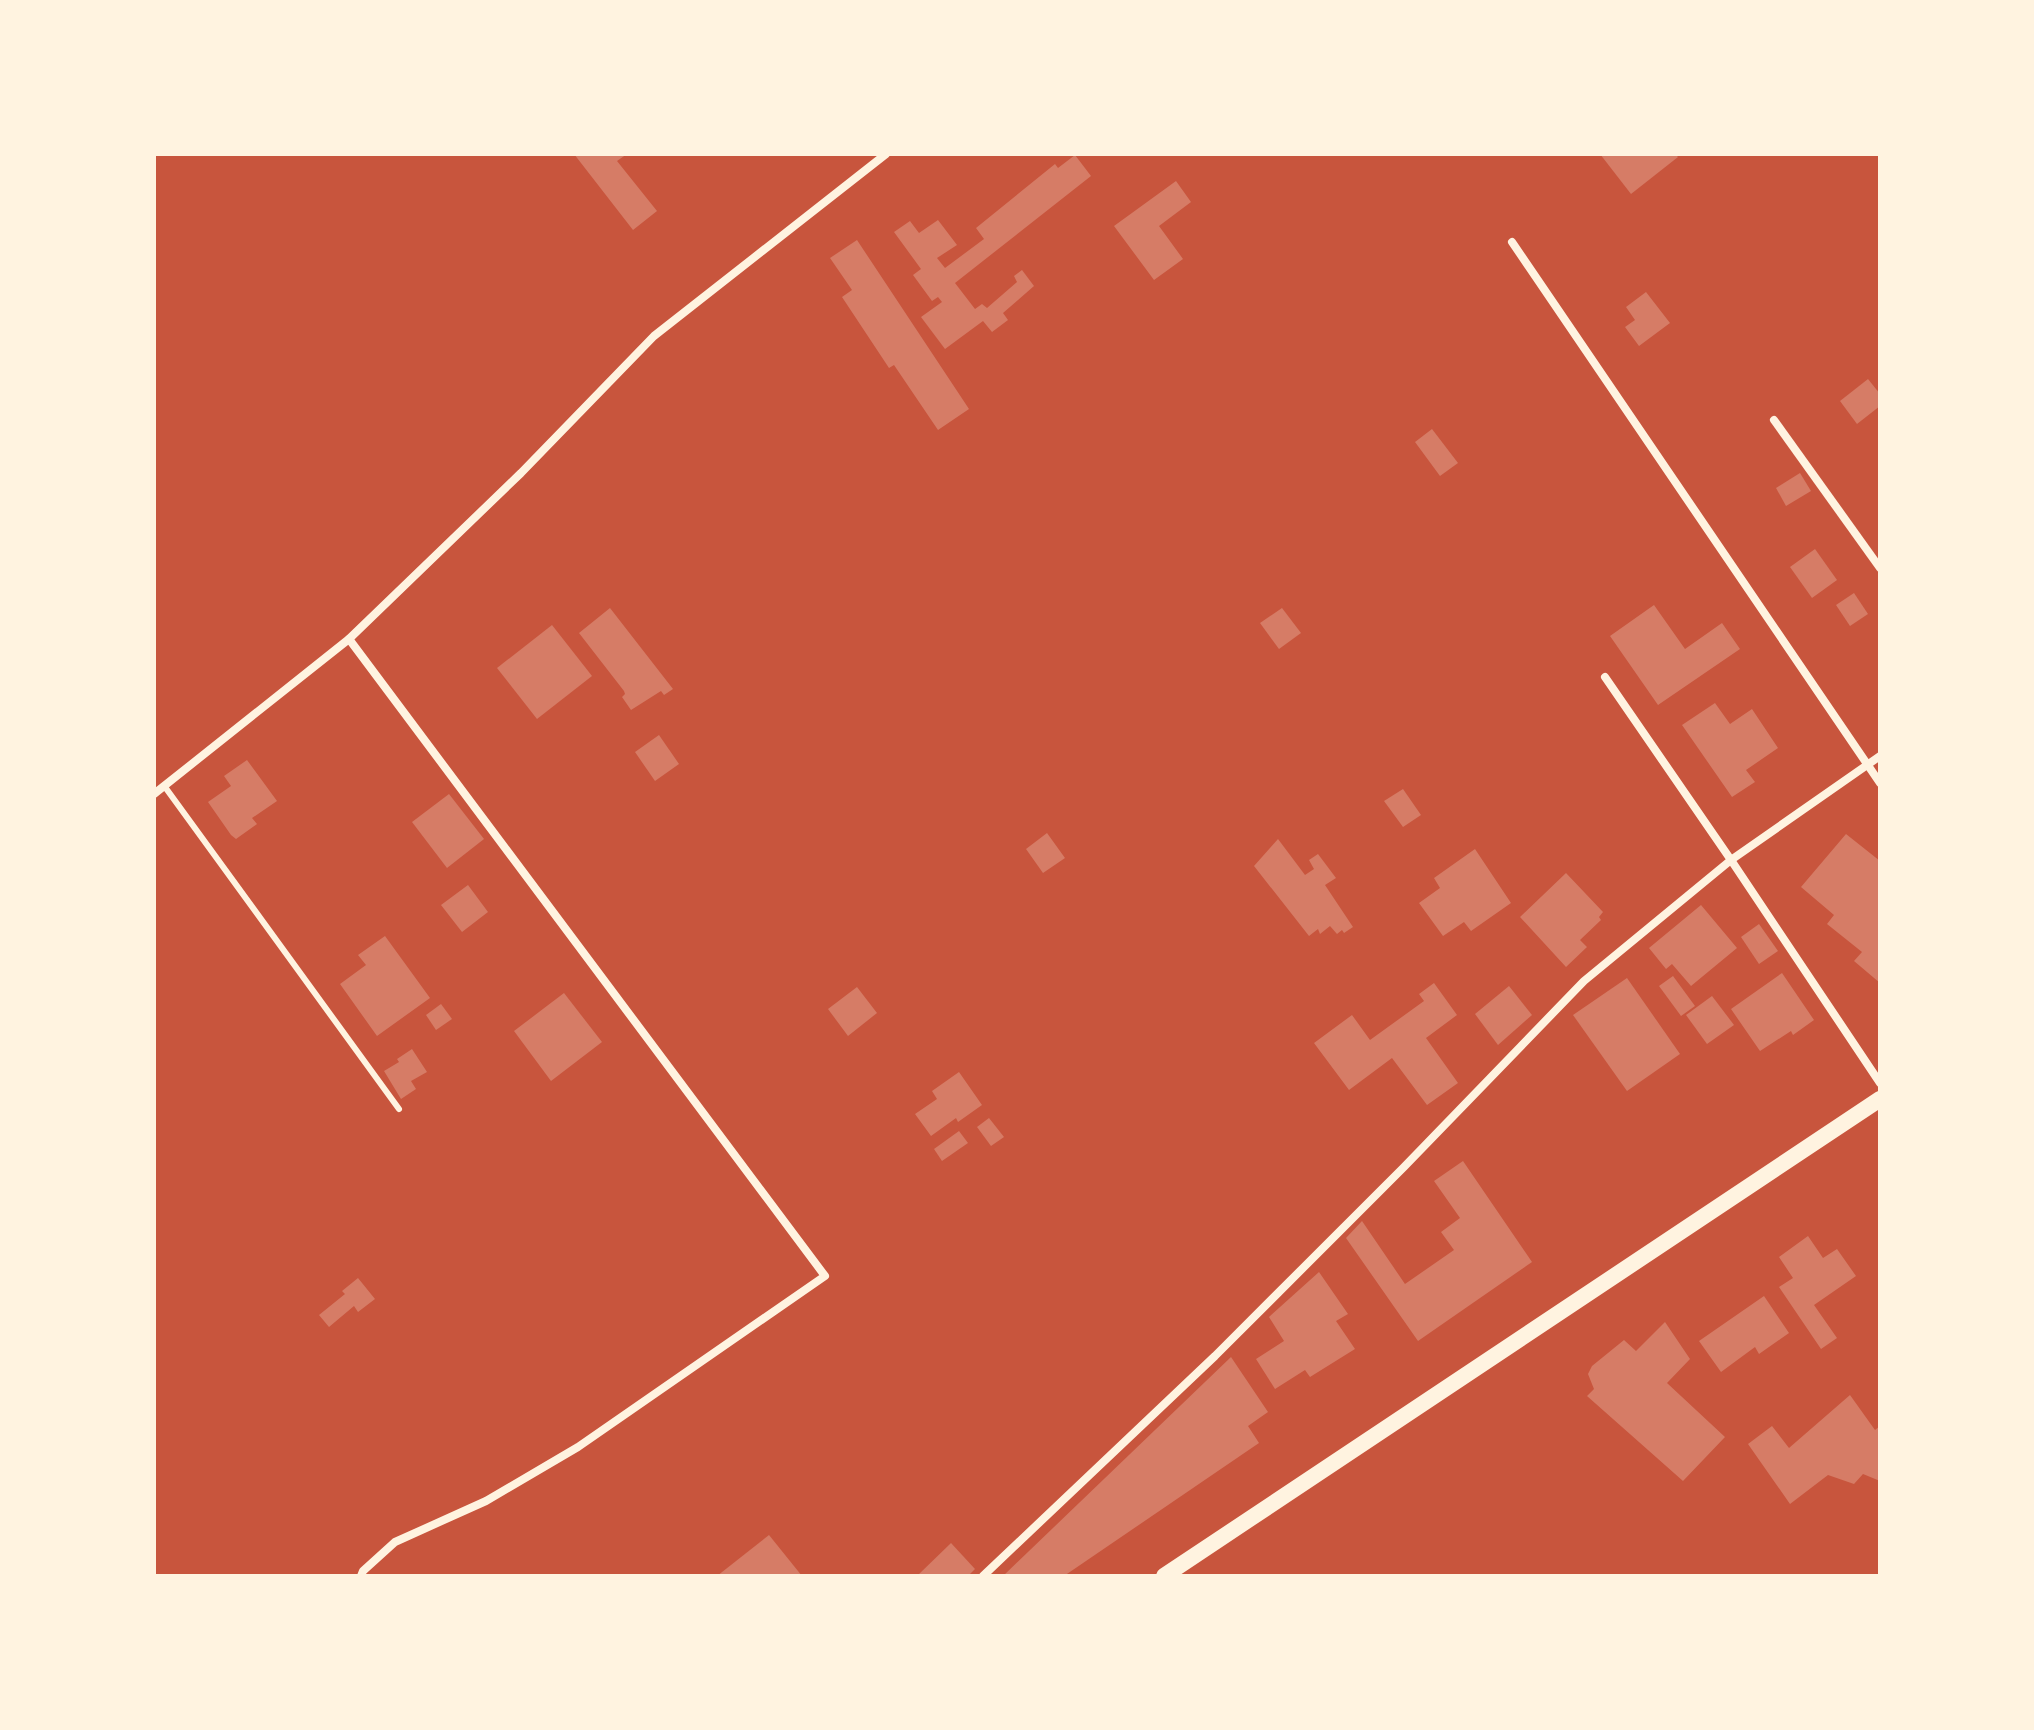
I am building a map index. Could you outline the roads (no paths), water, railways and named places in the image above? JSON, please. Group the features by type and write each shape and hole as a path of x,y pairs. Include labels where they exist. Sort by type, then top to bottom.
{"main road":[{"path":"1164,1576 1186,1570 1880,1099"}],"street":[{"path":"154,794 349,639 521,473 654,336 886,154"},
{"path":"1512,242 1880,783"},
{"path":"1774,420 1880,568"},
{"path":"349,639 825,1276 578,1447 486,1501 395,1542 361,1576"},
{"path":"1605,677 1880,1083"},
{"path":"983,1576 1215,1356 1584,981 1731,860 1880,756"}],"lane":[{"path":"165,787 399,1109"}]}
